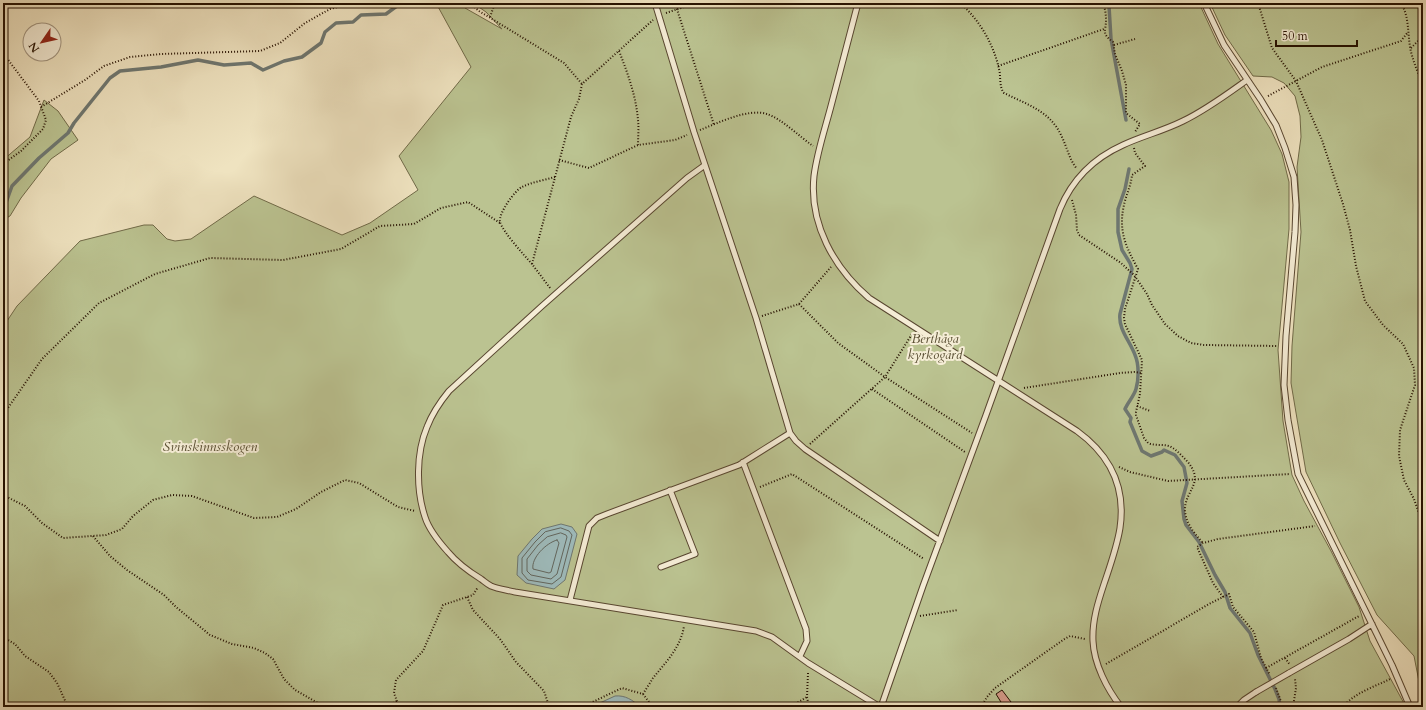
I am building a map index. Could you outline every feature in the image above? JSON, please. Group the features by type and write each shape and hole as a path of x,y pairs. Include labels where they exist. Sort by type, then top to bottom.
{"lane":[{"path":"654,3 694,132 756,318 790,433 805,449 940,541"},
{"path":"858,3 819,151 814,180 816,207 824,237 836,262 852,283 880,306 1083,435 1097,448 1108,463 1119,488 1121,521 1119,534 1097,607 1093,641 1099,667 1111,692 1121,707"},
{"path":"1204,3 1224,45 1276,125 1294,177 1296,205 1295,232 1284,385 1288,420 1298,474 1397,676 1410,707"},
{"path":"705,165 687,178 554,294 453,386 436,409 425,434 420,459 420,487 424,514 434,535 456,562 491,586 756,631 772,637 808,662 881,707 931,563 1060,209 1070,191 1082,174 1092,164 1105,155 1119,147 1173,126 1195,115 1217,102 1247,80"},
{"path":"570,600 586,536 591,523 601,516 743,462 790,433"},
{"path":"743,462 806,629 807,641 800,656"},
{"path":"661,567 695,554 670,490"},
{"path":"1237,707 1256,692 1349,639 1372,624"}],"path":[{"path":"41,107 85,80 104,66 130,57 161,54 260,51 280,43 305,23 330,9 354,3"},
{"path":"470,3 479,11 564,63 582,84"},
{"path":"490,17 495,3"},
{"path":"675,3 714,125"},
{"path":"532,264 559,160 571,117 579,99 582,84 658,15 696,3"},
{"path":"960,3 981,27 994,52 998,66 1001,90 1004,94 1039,110 1046,115 1061,134 1070,159 1082,174"},
{"path":"1103,3 1106,21 1104,29 1106,36 1113,42 1126,85 1126,112 1140,124"},
{"path":"1258,3 1272,48 1296,81 1322,140 1350,230 1356,266 1365,301 1383,325 1403,344 1414,368 1415,385 1400,430 1398,456 1404,480 1414,500 1423,525"},
{"path":"1401,3 1406,12 1411,48 1418,74 1423,84"},
{"path":"998,66 1104,29"},
{"path":"1261,100 1322,67 1401,41 1408,32"},
{"path":"1411,48 1423,36"},
{"path":"1114,46 1135,39"},
{"path":"619,51 630,80 635,100 639,121 638,145"},
{"path":"3,53 39,101 46,120 43,129 21,151 3,164"},
{"path":"559,160 589,168 638,145 675,140 747,114 766,114 782,123 819,151"},
{"path":"1133,141 1135,153 1145,166 1132,175 1131,184 1124,205 1122,221 1123,238 1138,269 1134,276 1124,318 1125,324 1141,358 1142,373 1136,415 1146,441 1149,444 1167,446 1179,453 1192,469 1195,480 1186,505 1185,513 1191,527 1203,543"},
{"path":"500,223 500,216 502,212 522,187 555,177"},
{"path":"1070,191 1079,235 1128,270 1134,276 1165,324 1178,336 1191,343 1204,345 1286,346"},
{"path":"3,415 42,359 99,304 155,274 210,258 283,260 341,249 380,226 414,224 441,208 468,202 500,223 554,294"},
{"path":"756,318 799,304 836,262"},
{"path":"799,304 838,344 885,377 978,437"},
{"path":"805,449 885,377 915,329"},
{"path":"1012,390 1120,373 1142,373"},
{"path":"872,389 971,456"},
{"path":"1137,406 1150,411"},
{"path":"1108,463 1130,472 1168,481 1298,474"},
{"path":"754,490 792,474 931,563"},
{"path":"3,495 25,506 42,523 63,538 106,535 122,529 133,516 153,500 172,495 192,496 254,518 277,517 296,509 321,492 345,480 360,483 398,507 424,514"},
{"path":"1223,597 1213,583 1197,547 1203,543 1218,539 1322,525"},
{"path":"93,536 110,556 121,566 164,596 210,634 232,644 254,648 265,653 273,659 284,679 295,690 325,707"},
{"path":"399,707 394,692 396,680 423,652 443,605 473,595 482,580"},
{"path":"1099,667 1229,594 1235,609 1253,630 1261,658 1270,675"},
{"path":"467,597 473,610 500,639 516,662 544,691 549,707 554,707"},
{"path":"912,618 958,610"},
{"path":"1266,668 1366,612"},
{"path":"643,694 652,679 671,656 682,637 685,620"},
{"path":"981,707 995,688 1063,640 1070,636 1093,641"},
{"path":"3,637 15,644 25,656 49,672 57,683 68,707"},
{"path":"808,662 807,697 809,707"},
{"path":"1291,672 1296,682 1293,707"},
{"path":"1343,707 1360,694 1397,676"},
{"path":"1273,682 1279,693 1283,707"},
{"path":"582,707 622,688 643,694 651,707"},
{"path":"790,707 807,697"},
{"path":"385,707 397,701"}],"green space":[{"name":"Berthåga kyrkogård","path":"436,3 462,3 465,8 502,29 486,12 473,3 1199,3 1218,44 1271,130 1282,154 1289,182 1289,229 1278,350 1283,421 1292,475 1359,607 1370,641 1406,707 3,707 3,327 17,306 80,241 144,225 153,225 167,239 175,241 191,239 254,196 342,235 370,223 418,190 399,156 471,67"},
{"path":"1210,3 1423,3 1423,702 1414,656 1377,615 1306,472 1291,383 1292,346 1301,232 1297,167 1301,137 1300,116 1295,96 1284,83 1272,77 1253,76 1225,35"},
{"path":"44,100 58,111 78,140 51,159 21,198 10,216 3,220 3,160 30,137"}],"water":[{"path":"561,524 572,527 577,534 565,580 554,589 526,583 517,575 518,556 542,529"},
{"path":"615,696 629,698 640,707 591,707"}],"building":[{"path":"1002,690 1011,702 1004,707 996,694"}],"waterway":[{"path":"3,211 12,186 39,158 68,133 74,123 110,78 120,71 161,67 198,60 224,65 251,63 263,70 284,61 302,57 321,43 325,32 336,23 353,22 361,15 386,14 401,3"},
{"path":"1108,3 1111,39 1126,120"},
{"path":"1129,169 1125,189 1118,209 1118,232 1122,250 1132,269 1120,319 1121,325 1136,359 1138,376 1135,392 1125,409 1131,418 1130,422 1142,451 1151,456 1164,450 1175,455 1184,467 1187,483 1182,501 1186,525 1199,542 1225,592 1230,608 1250,633 1258,655 1275,689 1280,707"}],"park label":[{"name":"Svinskinnsskogen","path":"210,446"}]}
